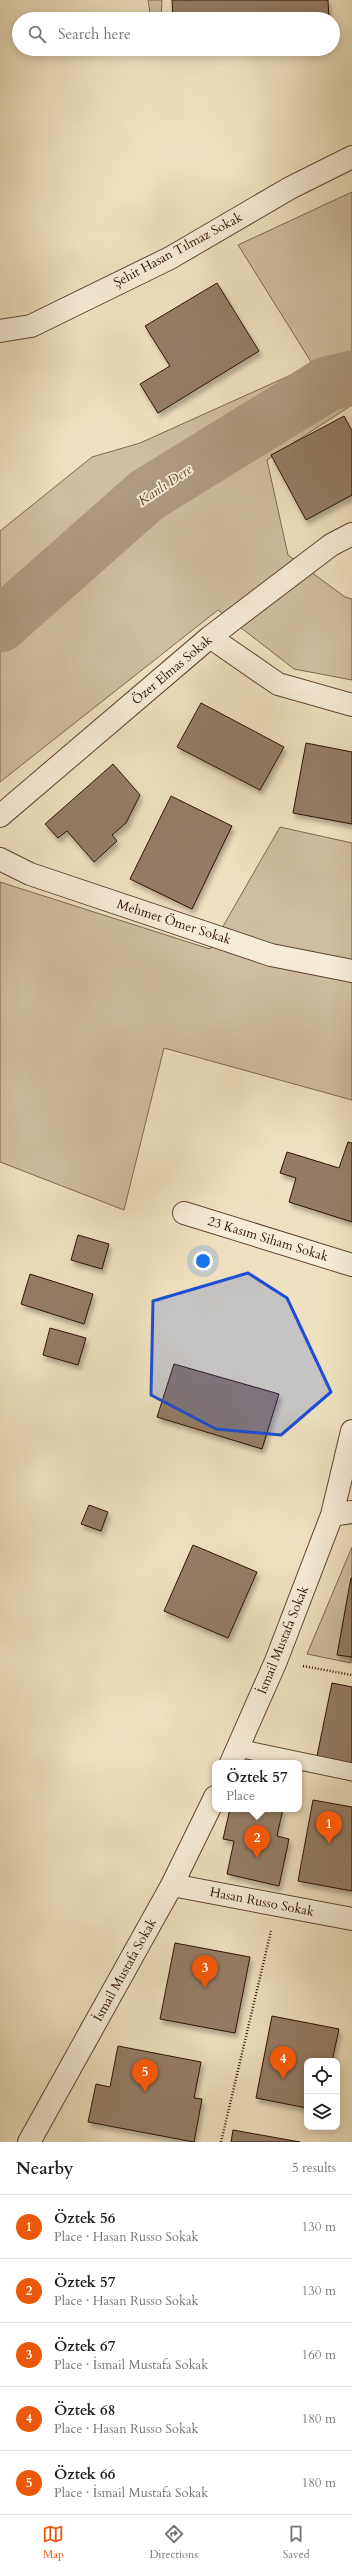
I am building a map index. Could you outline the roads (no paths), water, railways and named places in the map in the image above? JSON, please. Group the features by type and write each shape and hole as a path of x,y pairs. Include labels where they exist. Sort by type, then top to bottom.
{"street":[{"name":"Şehit Hasan Tılmaz Sokak","path":"0,331 31,326 170,258 290,188 352,158"},
{"name":"Özer Elmas Sokak","path":"0,816 210,637 331,545 352,534"},
{"path":"210,637 278,684 352,705"},
{"name":"Mehmet Ömer Sokak","path":"0,859 30,874 271,954 352,971"},
{"name":"23 Kasım Siham Sokak","path":"184,1212 352,1265"},
{"name":"İsmail Mustafa Sokak","path":"235,1756 342,1513 352,1431"},
{"name":"İsmail Mustafa Sokak","path":"30,2142 172,1884 212,1802"},
{"name":"Hasan Russo Sokak","path":"172,1884 352,1919"}],"lane":[{"path":"235,1756 264,1760"},
{"path":"302,1765 352,1772"}],"waterway":[{"name":"Kanlı Dere","path":"0,625 147,495 327,384 352,378"}],"place":[{"name":"Öztek 56","path":"329,1844"},
{"name":"Öztek 57","path":"257,1858"},
{"name":"Öztek 67","path":"205,1988"},
{"name":"Öztek 68","path":"283,2079"},
{"name":"Öztek 66","path":"145,2092"}]}
